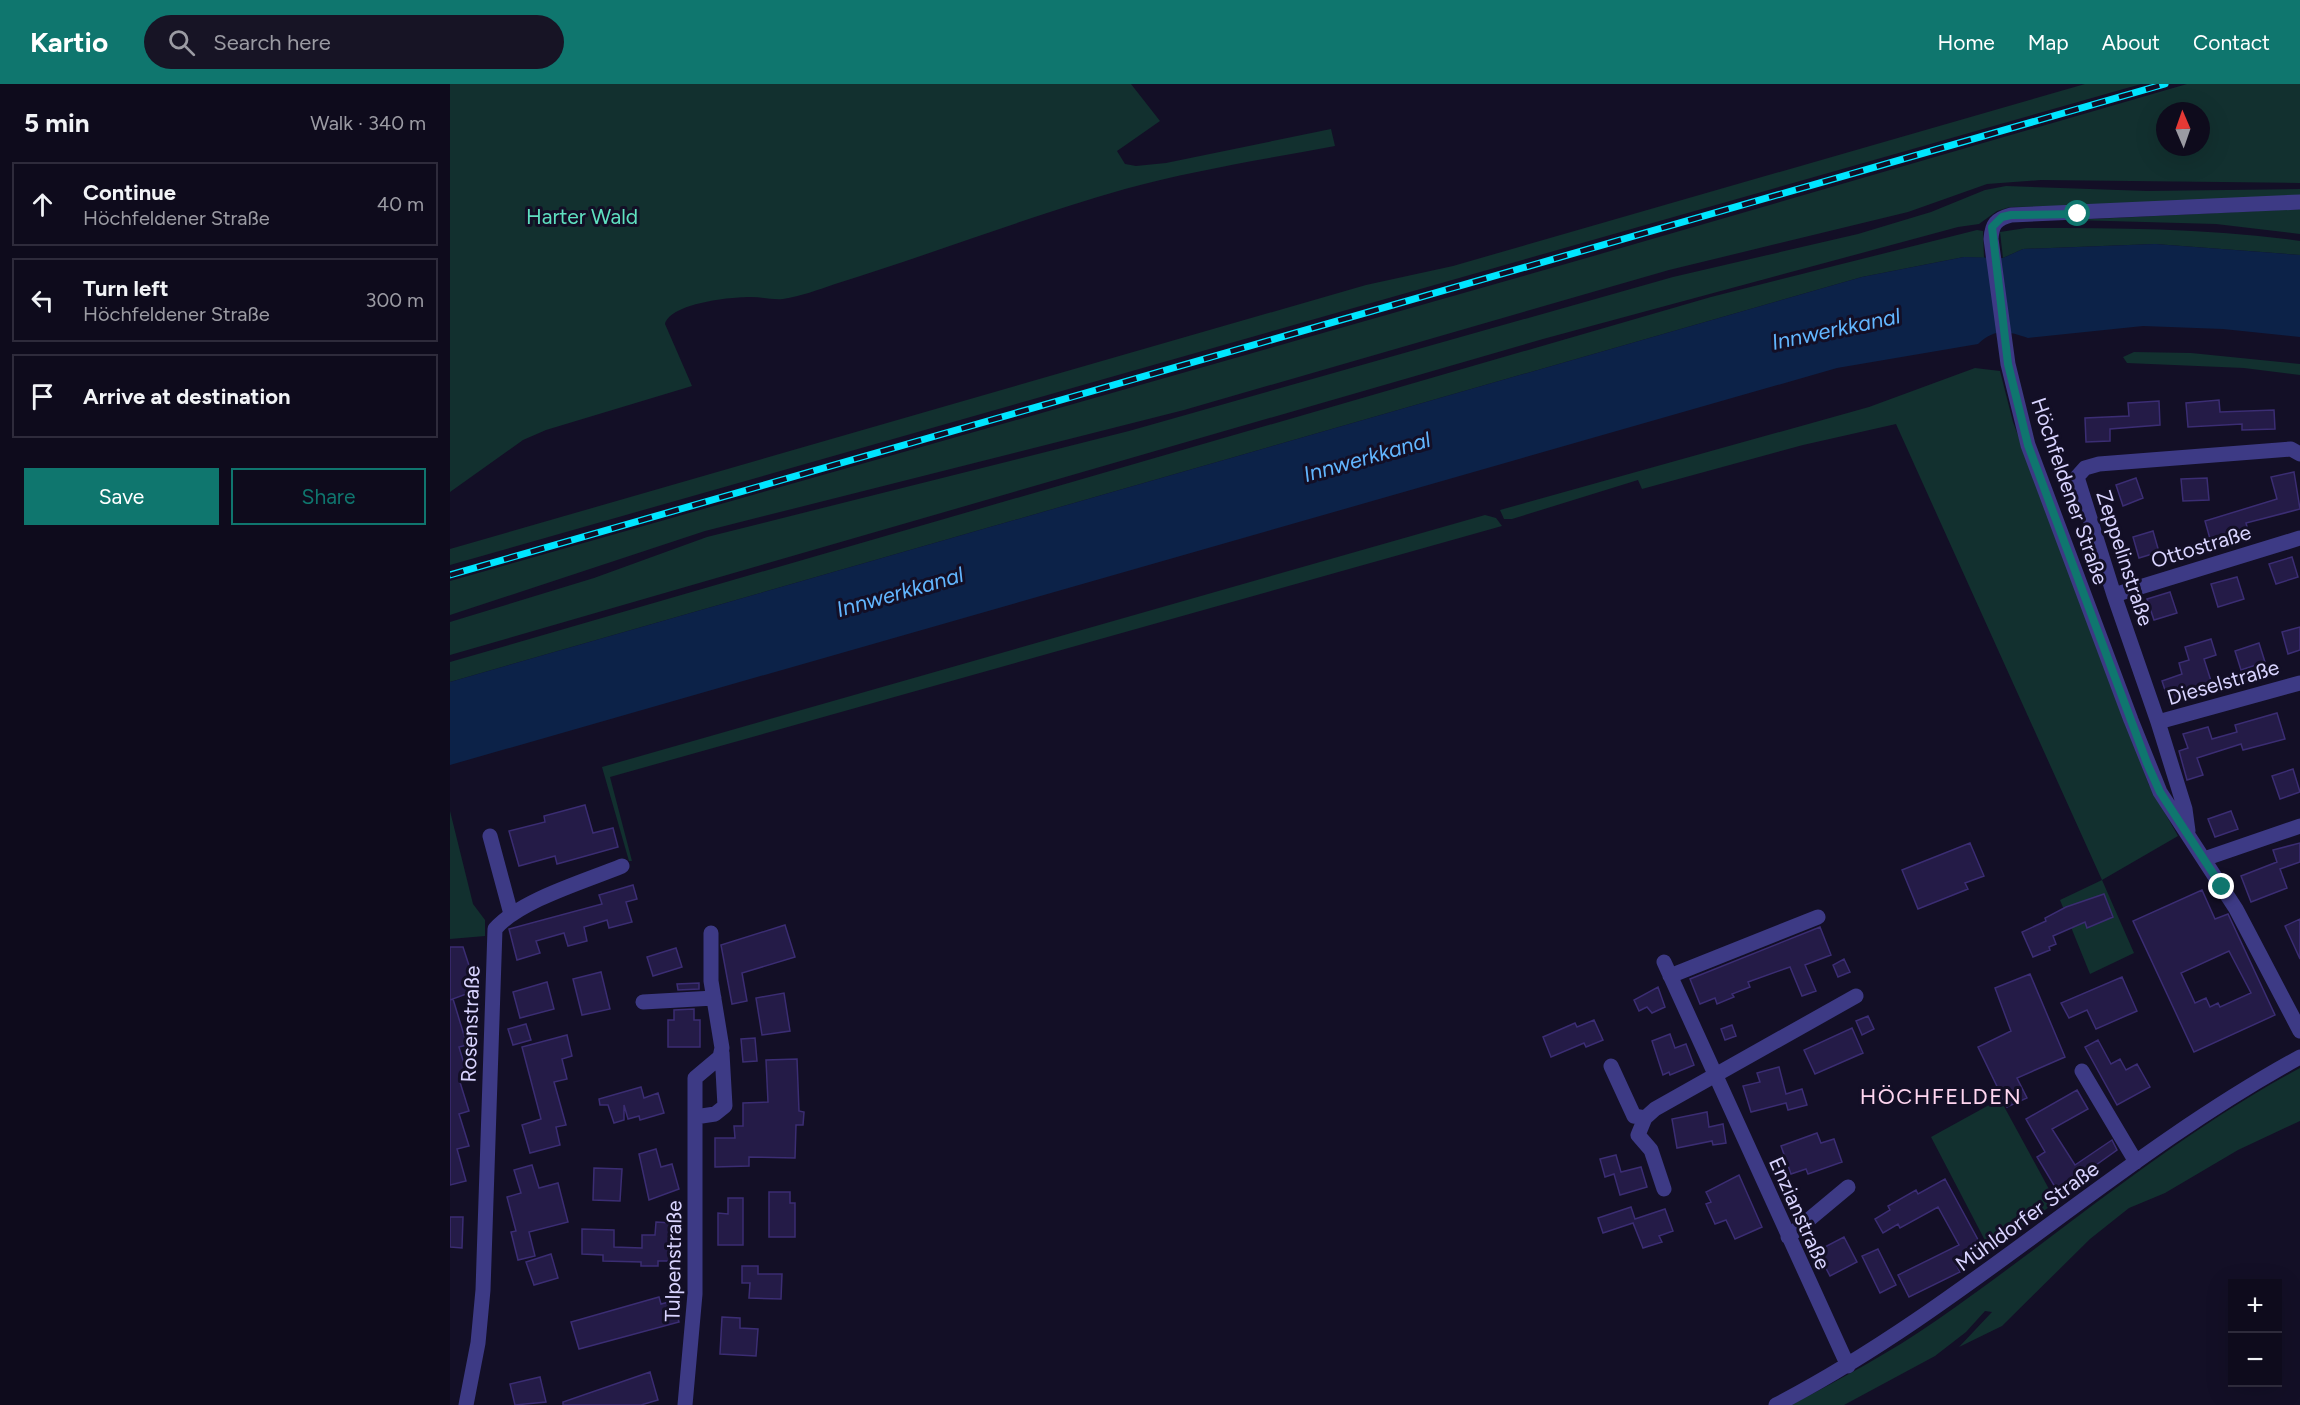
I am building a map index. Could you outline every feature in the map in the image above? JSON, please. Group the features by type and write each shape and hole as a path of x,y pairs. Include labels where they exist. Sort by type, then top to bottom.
{"street":[{"name":"Höchfeldener Straße","path":"2300,202 2011,215 1995,221 1991,239 2006,351 2016,405 2028,445 2101,641 2160,792 2236,909 2300,1031"},
{"name":"Zeppelinstraße","path":"2189,837 2185,809 2079,486 2080,471 2099,464 2291,449 2300,454"},
{"name":"Ottostraße","path":"2114,595 2300,538"},
{"name":"Dieselstraße","path":"2158,723 2300,683"},
{"path":"2204,859 2300,826"},
{"path":"490,836 511,914 622,866"},
{"name":"Rosenstraße","path":"466,1405 478,1343 483,1290 495,929 511,914"},
{"name":"Enzianstraße","path":"1818,917 1667,969 1848,1366"},
{"path":"695,1117 715,1114 725,1106 722,1053 710,962 711,933"},
{"path":"1664,1189 1651,1150 1638,1135 1645,1118 1655,1109 1857,996"},
{"path":"643,1002 714,998"},
{"name":"Tulpenstraße","path":"685,1405 695,1294 695,1078 722,1053"},
{"name":"Mühldorfer Straße","path":"1776,1405 1848,1366 1919,1321 2136,1162 2230,1097 2300,1057"},
{"path":"1611,1066 1634,1116 1645,1118"},
{"path":"2082,1071 2136,1162"},
{"path":"1788,1237 1848,1187"}],"green space":[{"name":"Harter Wald","path":"450,84 1131,84 1160,121 1117,151 1125,164 1136,166 1166,163 1331,129 1335,146 1203,170 1125,189 796,296 783,299 730,298 689,306 670,317 665,324 692,386 546,430 523,440 450,492"},
{"path":"2085,84 2141,84 450,565 450,549 1366,285 1453,266"},
{"path":"2187,84 2300,84 2300,183 2041,180 1987,184 1908,212 1669,270 1184,410 705,531 450,615 450,581 1576,261"},
{"path":"2006,186 2147,191 2300,189 2300,196 2131,206 2010,207 1997,211 1979,224 1958,227 1543,339 450,655 450,622 594,578 707,537 1129,431 1673,277 1858,234 1931,212 1985,190"},
{"path":"2300,209 2300,234 2216,224 2073,220"},
{"path":"2026,228 2232,233 2300,241 2300,255 2155,244 2023,249 2003,258 2000,232"},
{"path":"1977,230 1983,231 1984,258 1964,257 1862,277 450,682 450,662 1711,297"},
{"path":"2134,352 2191,353 2300,364 2300,375 2244,368 2127,363 2123,357"},
{"path":"1975,368 2000,371 2013,422 2149,785 2178,836 2102,880 1896,424 1803,445 1642,489 1638,480 1512,519 1504,519 1500,510 1869,407"},
{"path":"1485,515 1496,518 1502,526 610,777 632,861 629,861 602,767"},
{"path":"450,811 473,904 485,920 485,936 450,939"},
{"path":"2102,880 2134,953 2090,974 2060,900"},
{"path":"2300,1068 2300,1121 2238,1150 2165,1193 2129,1208 2090,1239 2002,1326 1959,1347 1992,1312 1985,1311 1966,1332 1935,1356 1844,1405 1791,1405 1866,1365 1920,1332 2160,1156 2252,1095"},
{"path":"2000,1099 2056,1202 1990,1250 1931,1137"}],"water":[{"name":"Innwerkkanal","path":"2155,244 2300,255 2300,337 2223,329 2143,326 2028,338 2002,332 1990,335 1978,344 1837,368 450,765 450,682 1862,277 1964,257 2003,258 2023,249"}],"building":[{"path":"2219,400 2220,412 2274,410 2275,429 2242,430 2242,424 2188,427 2186,403"},
{"path":"2159,401 2160,425 2110,429 2110,441 2086,442 2085,418 2129,416 2128,403"},
{"path":"2294,472 2300,509 2246,523 2249,534 2212,546 2205,521 2277,499 2271,477"},
{"path":"2136,478 2143,498 2123,506 2116,485"},
{"path":"2207,478 2209,500 2183,501 2181,479"},
{"path":"2153,531 2159,552 2139,558 2133,537"},
{"path":"2292,557 2298,577 2276,584 2269,564"},
{"path":"2237,577 2244,599 2218,607 2211,584"},
{"path":"2170,592 2177,613 2154,620 2147,599"},
{"path":"2300,627 2300,650 2288,654 2282,632"},
{"path":"2211,639 2216,655 2204,659 2212,684 2188,691 2189,695 2169,702 2162,681 2182,674 2179,663 2189,660 2185,647"},
{"path":"2259,643 2265,662 2241,670 2235,651"},
{"path":"2277,713 2285,739 2243,750 2241,744 2197,758 2203,775 2187,780 2179,751 2188,748 2183,734 2208,727 2212,739 2237,732 2235,725"},
{"path":"2293,769 2300,792 2280,799 2272,776"},
{"path":"585,805 593,833 613,828 618,847 557,864 555,856 519,866 509,831 545,822 544,816"},
{"path":"2231,811 2238,829 2215,837 2208,819"},
{"path":"1970,843 1984,876 1965,883 1968,889 1918,909 1902,870"},
{"path":"2300,843 2300,862 2280,869 2287,888 2251,902 2241,876 2277,862 2273,850"},
{"path":"633,885 637,899 626,902 632,922 609,928 607,920 584,927 587,941 568,946 564,933 536,941 540,953 517,960 509,929 602,904 599,895"},
{"path":"2202,890 2215,919 2228,914 2275,1015 2194,1052 2133,921","holes":["2229,951 2251,993 2220,1007 2218,1003 2210,1007 2206,998 2195,1003 2181,973"]},
{"path":"2104,894 2113,917 2087,928 2085,922 2053,936 2056,944 2049,947 2050,950 2033,957 2022,932 2046,921 2045,918 2066,907"},
{"path":"2300,919 2300,959 2285,926"},
{"path":"785,925 795,957 742,973 747,1001 732,1004 721,945"},
{"path":"1820,927 1831,955 1805,965 1816,991 1802,996 1790,967 1748,982 1750,987 1732,994 1734,997 1717,1004 1715,998 1700,1004 1690,979"},
{"path":"450,947 463,947 477,990 450,1000"},
{"path":"676,948 682,967 653,976 647,957"},
{"path":"1844,959 1850,972 1838,977 1833,965"},
{"path":"601,972 610,1009 582,1015 573,979"},
{"path":"2030,974 2065,1057 2017,1078 2027,1098 2007,1107 1978,1047 2011,1031 1995,988"},
{"path":"2122,977 2137,1011 2096,1029 2087,1010 2069,1018 2061,1003"},
{"path":"547,982 554,1009 520,1018 513,992"},
{"path":"699,983 699,989 678,990 677,984"},
{"path":"1658,987 1665,1007 1652,1013 1647,1007 1639,1011 1634,1000"},
{"path":"784,993 790,1031 762,1035 756,998"},
{"path":"453,999 467,1045 459,1047 468,1077 459,1079 469,1111 459,1114 469,1146 457,1149 466,1181 450,1185 450,1000"},
{"path":"694,1009 694,1020 700,1020 700,1047 668,1047 668,1020 674,1020 674,1010"},
{"path":"1868,1016 1874,1029 1862,1035 1856,1021"},
{"path":"1594,1020 1603,1040 1586,1047 1584,1043 1551,1057 1543,1037 1575,1023 1577,1027"},
{"path":"526,1024 531,1040 513,1045 508,1029"},
{"path":"1732,1025 1736,1036 1725,1040 1721,1029"},
{"path":"1852,1028 1863,1053 1815,1074 1804,1050"},
{"path":"1670,1034 1675,1048 1686,1044 1694,1065 1670,1075 1669,1072 1663,1075 1652,1041"},
{"path":"567,1035 572,1056 562,1059 567,1079 554,1082 566,1125 556,1127 560,1145 530,1153 522,1125 541,1119 522,1047"},
{"path":"755,1038 757,1061 743,1062 741,1039"},
{"path":"2098,1040 2111,1064 2120,1059 2126,1070 2137,1064 2150,1087 2117,1105 2085,1047"},
{"path":"797,1059 799,1111 804,1112 803,1125 796,1125 795,1158 749,1157 749,1166 715,1167 715,1138 735,1138 734,1126 743,1126 743,1103 768,1102 766,1060"},
{"path":"1779,1067 1786,1094 1802,1089 1807,1105 1788,1110 1786,1103 1751,1112 1743,1086 1760,1082 1757,1073"},
{"path":"641,1087 644,1098 658,1093 664,1113 640,1120 639,1116 628,1119 624,1105 624,1120 614,1123 608,1105 600,1105 599,1099"},
{"path":"2077,1090 2088,1109 2052,1129 2075,1165 2112,1140 2117,1150 2058,1192 2037,1157 2045,1152 2026,1119"},
{"path":"1707,1112 1709,1127 1723,1124 1726,1143 1713,1145 1712,1141 1677,1148 1672,1119"},
{"path":"1817,1133 1821,1143 1834,1139 1842,1162 1808,1174 1806,1169 1791,1174 1781,1146"},
{"path":"656,1149 661,1167 672,1164 679,1189 649,1200 639,1154"},
{"path":"1616,1155 1621,1172 1641,1167 1647,1187 1620,1195 1614,1174 1605,1177 1600,1159"},
{"path":"532,1165 539,1188 558,1183 568,1222 529,1232 535,1256 518,1260 511,1232 516,1231 507,1197 521,1193 514,1170"},
{"path":"594,1168 622,1169 620,1201 593,1200"},
{"path":"1739,1175 1762,1227 1735,1239 1726,1220 1715,1224 1706,1204 1711,1202 1706,1192"},
{"path":"1945,1179 1982,1247 1955,1262 1960,1272 1909,1297 1898,1275 1959,1245 1938,1207 1900,1228 1898,1224 1883,1233 1875,1219 1890,1210 1888,1206 1916,1190 1918,1194"},
{"path":"769,1192 790,1192 790,1203 795,1203 795,1237 769,1237"},
{"path":"728,1198 743,1198 743,1245 718,1245 718,1213 728,1214"},
{"path":"1631,1207 1635,1219 1665,1209 1673,1231 1659,1236 1662,1242 1643,1248 1633,1223 1603,1233 1598,1218"},
{"path":"450,1217 463,1217 462,1248 450,1247"},
{"path":"656,1222 672,1223 673,1261 658,1261 658,1266 641,1266 641,1262 603,1261 603,1255 582,1254 582,1229 614,1230 614,1247 642,1248 642,1235 655,1235"},
{"path":"1844,1237 1857,1262 1830,1276 1817,1251"},
{"path":"1878,1249 1896,1285 1880,1293 1862,1256"},
{"path":"551,1254 558,1278 534,1285 526,1262"},
{"path":"742,1266 758,1266 758,1274 782,1274 781,1299 749,1298 750,1283 742,1283"},
{"path":"659,1297 661,1304 673,1301 679,1322 579,1349 571,1322"},
{"path":"722,1317 740,1318 740,1328 758,1329 756,1356 720,1354"},
{"path":"650,1372 658,1400 641,1405 563,1405 563,1402"},
{"path":"540,1377 546,1402 515,1405 510,1384"}],"railway":[{"path":"450,575 2165,84"}],"district":[{"name":"HÖCHFELDEN","path":"1941,1096"}],"route":[{"path":"2078,214 2011,215 1995,221 1992,227 1991,239 2008,364 2016,405 2028,445 2147,763 2160,792 2222,887"}]}
